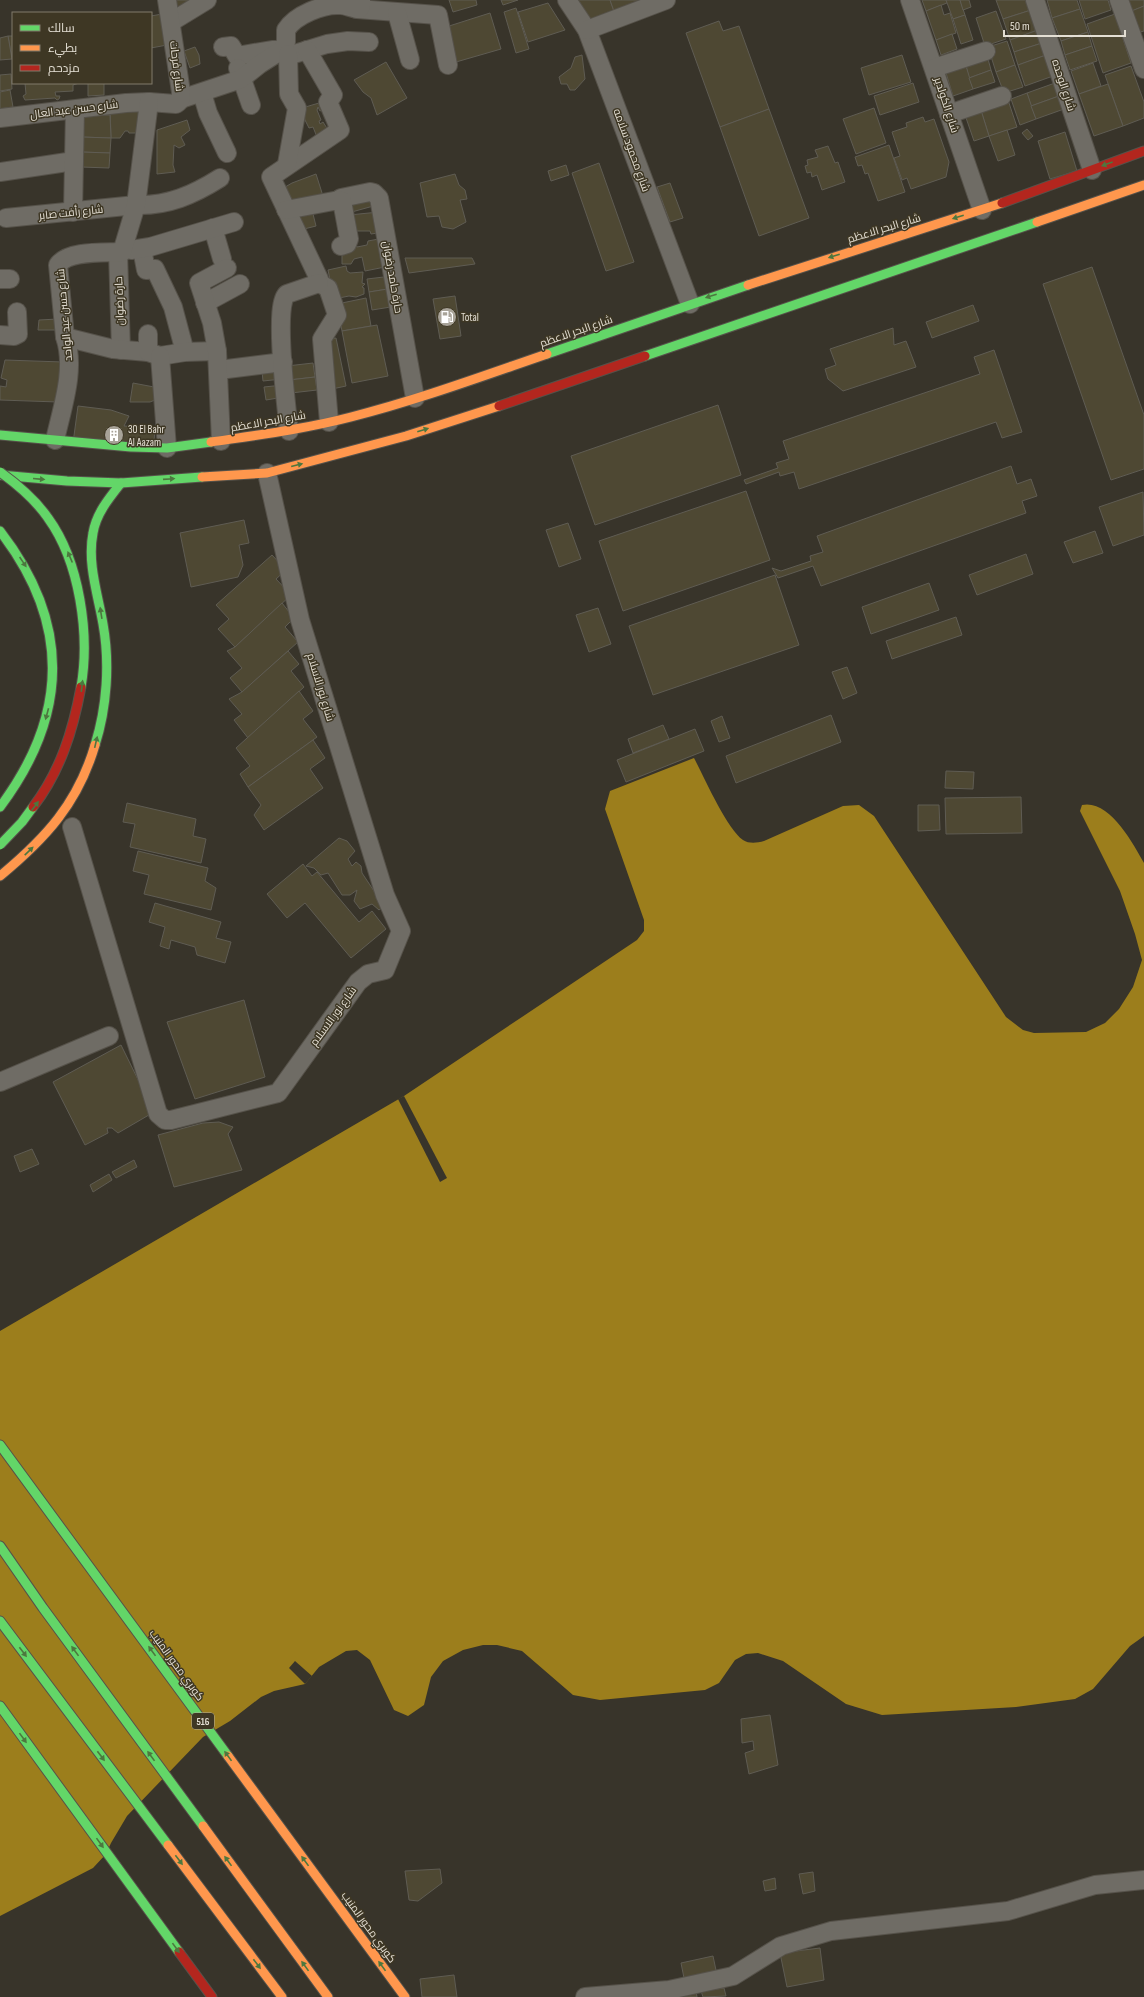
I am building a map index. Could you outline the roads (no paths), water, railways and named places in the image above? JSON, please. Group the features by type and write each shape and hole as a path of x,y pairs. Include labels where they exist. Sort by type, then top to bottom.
{"main road":[{"name":"شارع البحر الاعظم","path":"0,434 131,447 167,448 289,431 329,422 415,398 690,304 982,210 1144,151"},
{"path":"0,475 67,481 121,483 267,472 406,436 499,406 1144,185"},
{"path":"0,472 25,490 45,512 61,537 73,565 79,594 84,639 84,672 79,704 71,736 59,767 43,795 24,821 0,845"},
{"path":"0,876 28,853 56,824 78,790 94,752 103,711 106,675 105,638 92,545 96,522 106,502 121,483"},
{"path":"0,531 11,543 28,570 41,599 50,630 53,662 50,701 40,739 23,774 0,807"},
{"name":"كوبري محور المنيب","path":"0,1445 405,1997"},
{"path":"0,1546 328,1997"},
{"path":"0,1621 282,1997"},
{"path":"0,1706 212,1997"}],"street":[{"name":"شارع فرحات","path":"149,102 176,104 181,99 167,0"},
{"path":"171,22 206,0"},
{"name":"شارع محمود سلامه","path":"567,0 587,30 690,304"},
{"path":"587,30 666,0"},
{"name":"شارع الكولدير","path":"910,0 982,210"},
{"name":"شارع الوحده","path":"1036,0 1092,170"},
{"path":"1119,0 1144,69"},
{"path":"287,164 297,108 289,94 285,52 286,31 287,27 306,14 329,3 348,6 359,5 397,13 438,15 448,65"},
{"path":"397,13 410,60"},
{"path":"309,54 327,44 348,41 369,42"},
{"path":"251,105 229,51 309,54 348,51"},
{"path":"934,68 986,51"},
{"path":"181,99 241,79 260,64 285,52"},
{"path":"309,54 333,95 333,98 328,102 340,130 271,176 286,210 299,253 319,279 319,283"},
{"path":"202,93 208,113 228,153"},
{"path":"949,114 1002,96"},
{"path":"149,102 136,205 120,252 142,249 234,222"},
{"name":"شارع حسن عبد العال","path":"0,118 149,102"},
{"path":"73,212 75,110"},
{"path":"0,172 74,161"},
{"name":"شارع رأفت صابر","path":"6,218 136,205 154,205 177,200 200,191 220,178"},
{"name":"حارة حامد رضوان","path":"286,210 340,200 341,198 370,192 374,193 379,198 415,398"},
{"path":"340,200 343,204 349,238 347,244 341,246"},
{"path":"213,228 225,263 199,283 212,323 217,351 221,441"},
{"path":"142,249 146,270 155,269 173,307 185,352"},
{"name":"شارع حسن عبد الواحد","path":"55,440 69,366 69,348 65,337 58,265 62,259 72,256 120,252"},
{"name":"حارة رضوان","path":"120,252 121,350"},
{"path":"289,431 280,325 283,297 287,294 319,283 328,288 337,315 322,338 329,422"},
{"path":"205,303 240,284"},
{"path":"0,335 14,336 18,334 17,312"},
{"path":"65,337 121,350 152,348 185,352 217,351"},
{"path":"152,348 167,448"},
{"path":"219,370 283,362"},
{"name":"شارع نور الاسلام","path":"72,827 158,1114 165,1120 278,1093 358,982 368,974 385,970 401,931 385,895 300,620 267,472"},
{"path":"0,1082 109,1036"},
{"path":"585,1997 669,1990 733,1976 781,1946 831,1932 1008,1911 1095,1885 1144,1880"}],"place":[{"name":"Total","path":"447,317"},
{"name":"30 El Bahr Al Aazam","path":"114,435"}]}
